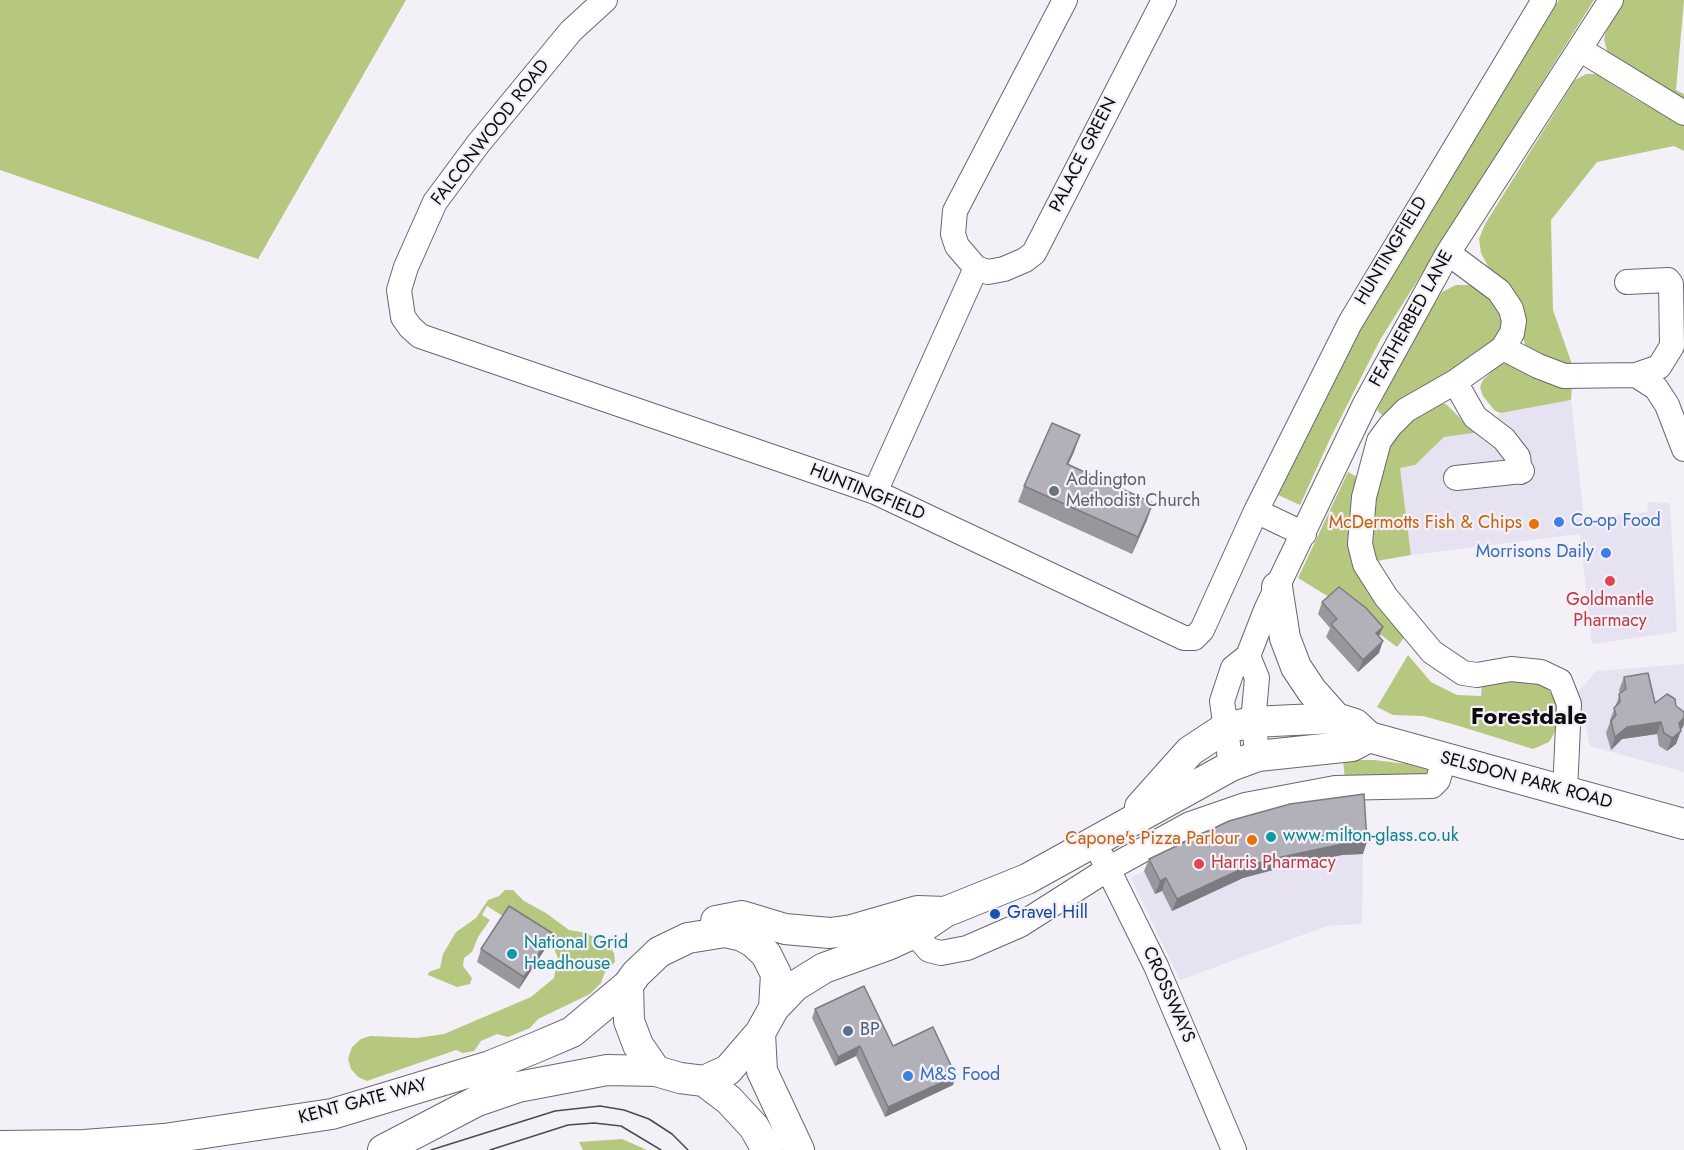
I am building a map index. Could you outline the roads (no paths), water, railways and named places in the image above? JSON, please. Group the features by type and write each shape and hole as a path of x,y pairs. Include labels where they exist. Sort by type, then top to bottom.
{"main road":[{"path":"1277,587 1285,638 1296,667 1312,691 1336,718"},
{"name":"SELSDON PARK ROAD","path":"767,1021 795,986 824,968 914,933 945,912 1027,879 1101,856 1124,825 1190,751 1225,728 1254,723 1336,718 1355,724 1369,737 1684,824"},
{"name":"SELSDON PARK ROAD","path":"1124,825 1244,761 1352,746 1369,737"},
{"name":"SELSDON PARK ROAD","path":"688,938 726,917 742,916 785,929 830,933 870,926 918,911 945,912"},
{"path":"656,1071 632,1033 626,1004 628,985 636,974 659,952 688,938 725,932 742,936 753,942 766,954 776,974 767,1021 762,1071 799,1150"},
{"name":"KENT GATE WAY","path":"0,1146 84,1145 164,1138 332,1114 490,1066 572,1032 628,985"},
{"path":"704,1081 728,1070 767,1021"},
{"path":"383,1150 477,1101 518,1087 607,1070 656,1071 680,1078 704,1081 729,1100 754,1127 767,1150"}],"street":[{"name":"FALCONWOOD ROAD","path":"403,317 399,290 406,267 435,202 478,144 571,31 605,0"},
{"path":"875,492 976,268 965,259 957,246 953,234 955,211 1065,0"},
{"name":"PALACE GREEN","path":"976,268 988,272 1004,269 1025,260 1034,253 1164,0"},
{"name":"HUNTINGFIELD","path":"403,317 420,336 875,492 1184,638 1194,638 1202,630 1256,511 1350,322 1545,0"},
{"name":"FEATHERBED LANE","path":"1244,761 1225,728 1222,701 1233,668 1248,656 1277,587 1365,404 1448,253 1581,50 1611,0"},
{"path":"1581,50 1684,113"},
{"path":"1448,253 1499,291 1511,309 1514,321 1512,333 1503,348 1455,382 1406,410 1379,441 1364,497 1360,544 1365,564 1386,597 1432,652 1463,673 1477,675 1511,669 1540,672 1560,681 1569,704 1565,791"},
{"path":"1503,348 1564,376 1635,375 1659,367 1678,346 1671,284 1668,280 1627,282"},
{"path":"1635,375 1656,388 1667,405 1684,449"},
{"path":"1455,382 1475,417 1504,439 1518,458 1521,471 1456,478"},
{"path":"1256,511 1304,534"},
{"path":"1244,761 1254,723 1257,678 1248,656"},
{"path":"914,933 929,950 941,953 968,948 1020,925 1101,856 1245,805 1335,788 1432,786 1438,780 1444,759"},
{"name":"CROSSWAYS","path":"1101,856 1160,976 1234,1150"}],"tram line":[{"path":"431,1150 555,1111 600,1106 624,1110 649,1119 672,1134 688,1150"},
{"path":"490,1150 568,1125 594,1123 621,1126 661,1150"}],"place":[{"name":"Addington Methodist Church","path":"1054,491"},
{"name":"Co-op Food","path":"1559,522"},
{"name":"McDermotts Fish & Chips","path":"1534,524"},
{"name":"Morrisons Daily","path":"1606,553"},
{"name":"Goldmantle Pharmacy","path":"1610,581"},
{"name":"www.milton-glass.co.uk","path":"1271,837"},
{"name":"Capone's Pizza Parlour","path":"1252,840"},
{"name":"Harris Pharmacy","path":"1199,864"},
{"name":"Gravel Hill","path":"995,914"},
{"name":"National Grid Headhouse","path":"512,954"},
{"name":"BP","path":"848,1031"},
{"name":"M&S Food","path":"908,1076"}],"district":[{"name":"Forestdale","path":"1529,718"}]}
